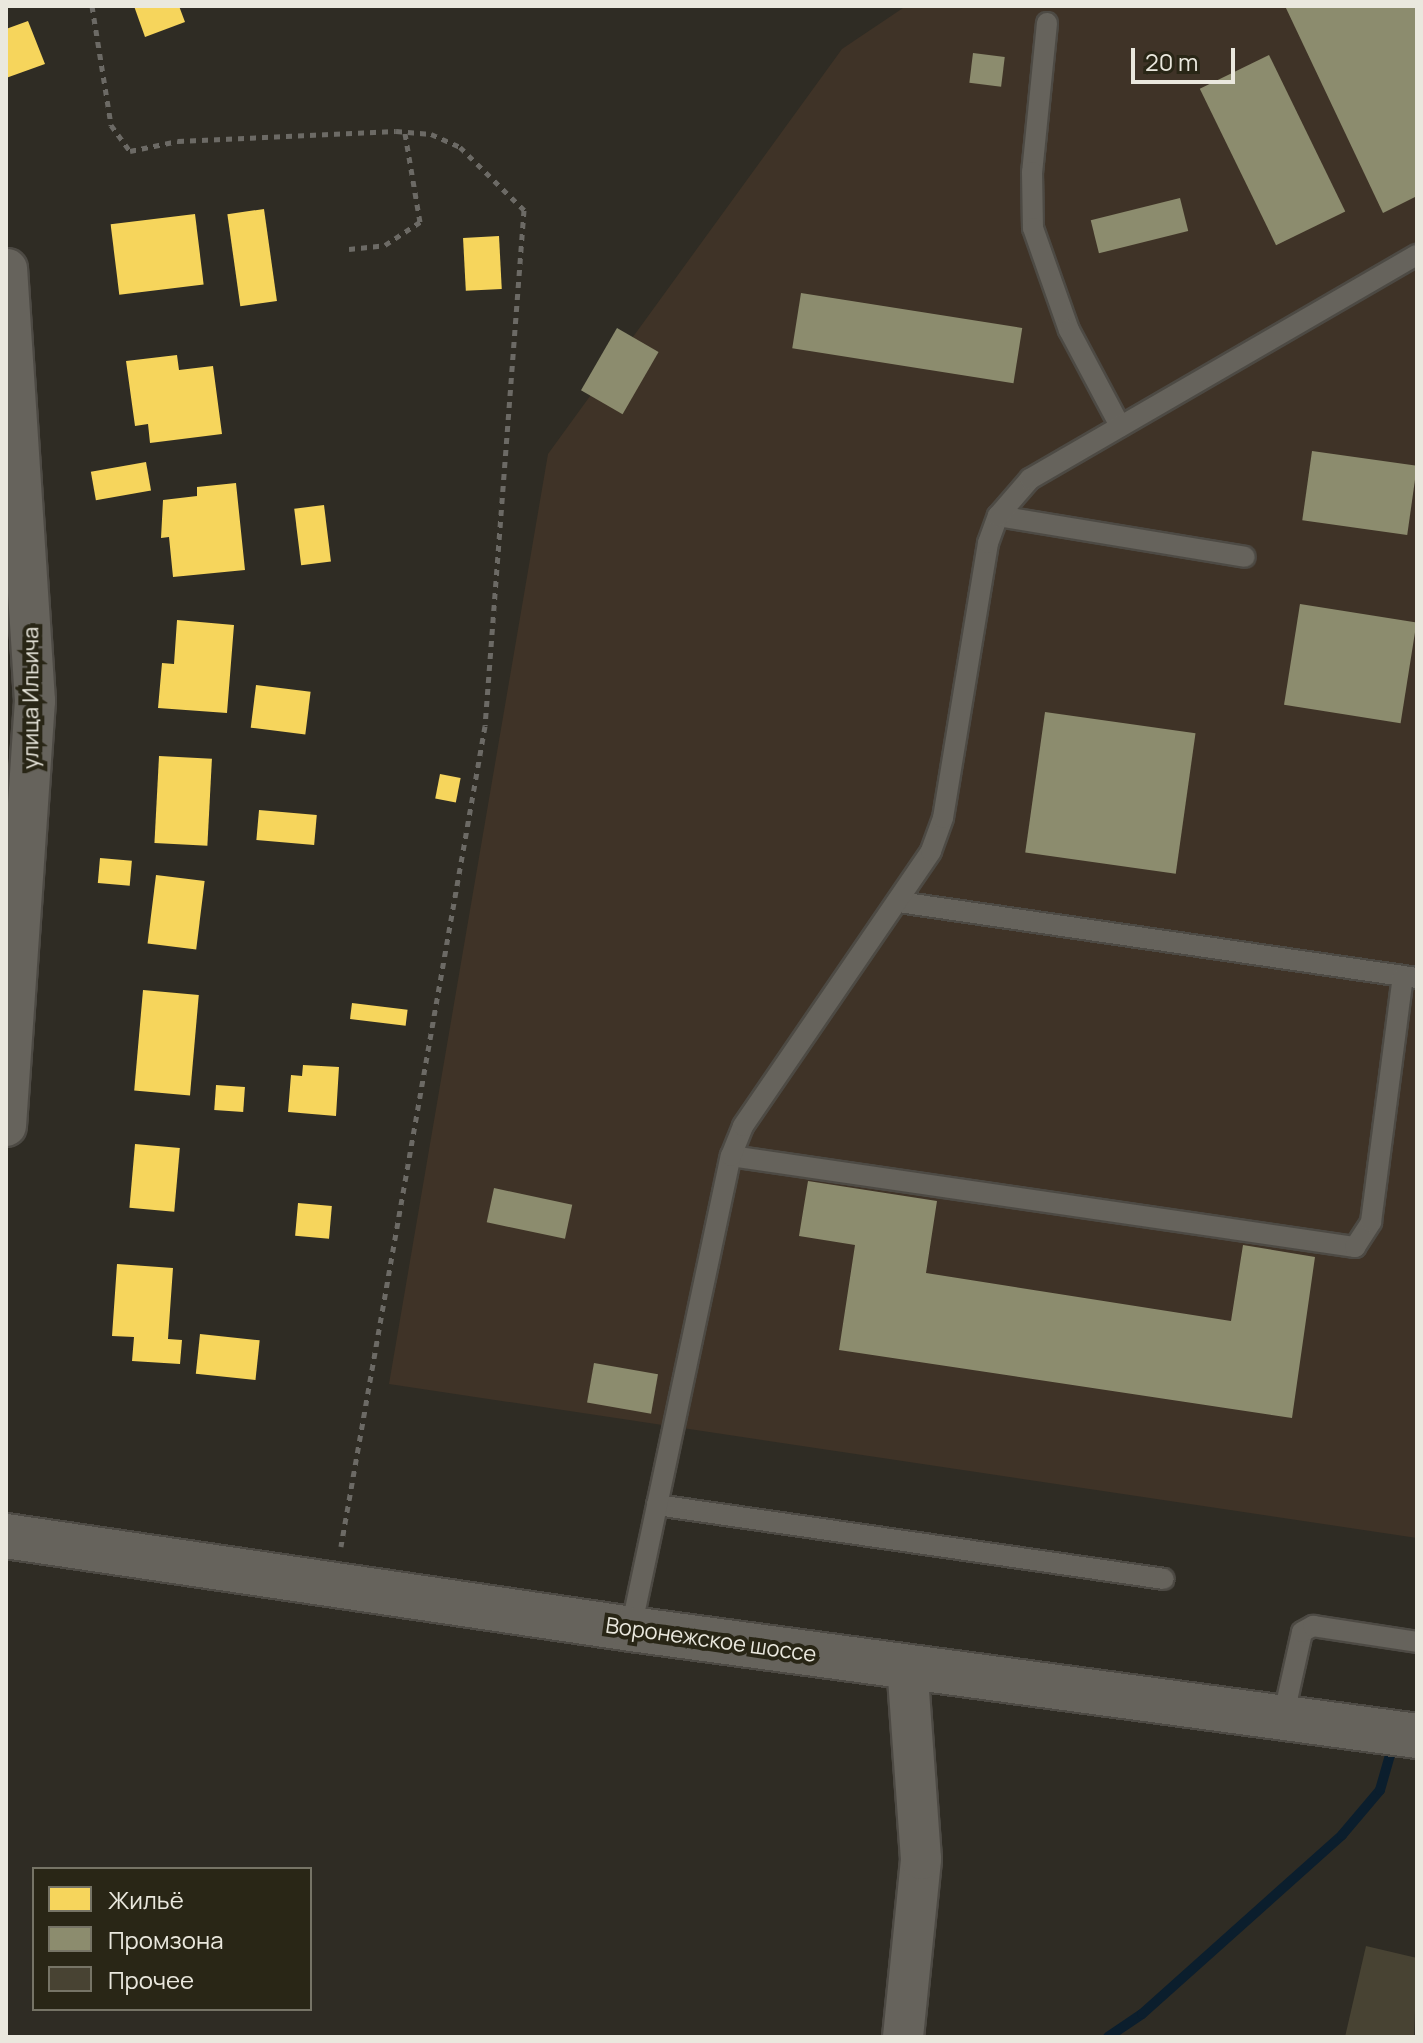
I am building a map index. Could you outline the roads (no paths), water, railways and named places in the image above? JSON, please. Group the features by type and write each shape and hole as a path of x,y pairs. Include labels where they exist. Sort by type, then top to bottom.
{"main road":[{"name":"Воронежское шоссе","path":"6,1536 631,1629 1417,1736"}],"street":[{"name":"улица Ильича","path":"6,1126 35,701 7,269"},
{"path":"903,2037 921,1859 907,1666"}],"lane":[{"path":"1047,23 1032,172 1033,228 1069,330 1120,426"},
{"path":"631,1629 731,1156 743,1126 931,851 943,818 988,543 998,516 1030,479 1417,255"},
{"path":"998,516 1245,557"},
{"path":"731,1156 1355,1247 1371,1222 1410,978 899,902"},
{"path":"657,1505 1164,1579"},
{"path":"1283,1718 1302,1632 1313,1626 1417,1642"}],"waterway":[{"path":"1108,2037 1142,2014 1342,1835 1380,1790 1390,1755"}]}
